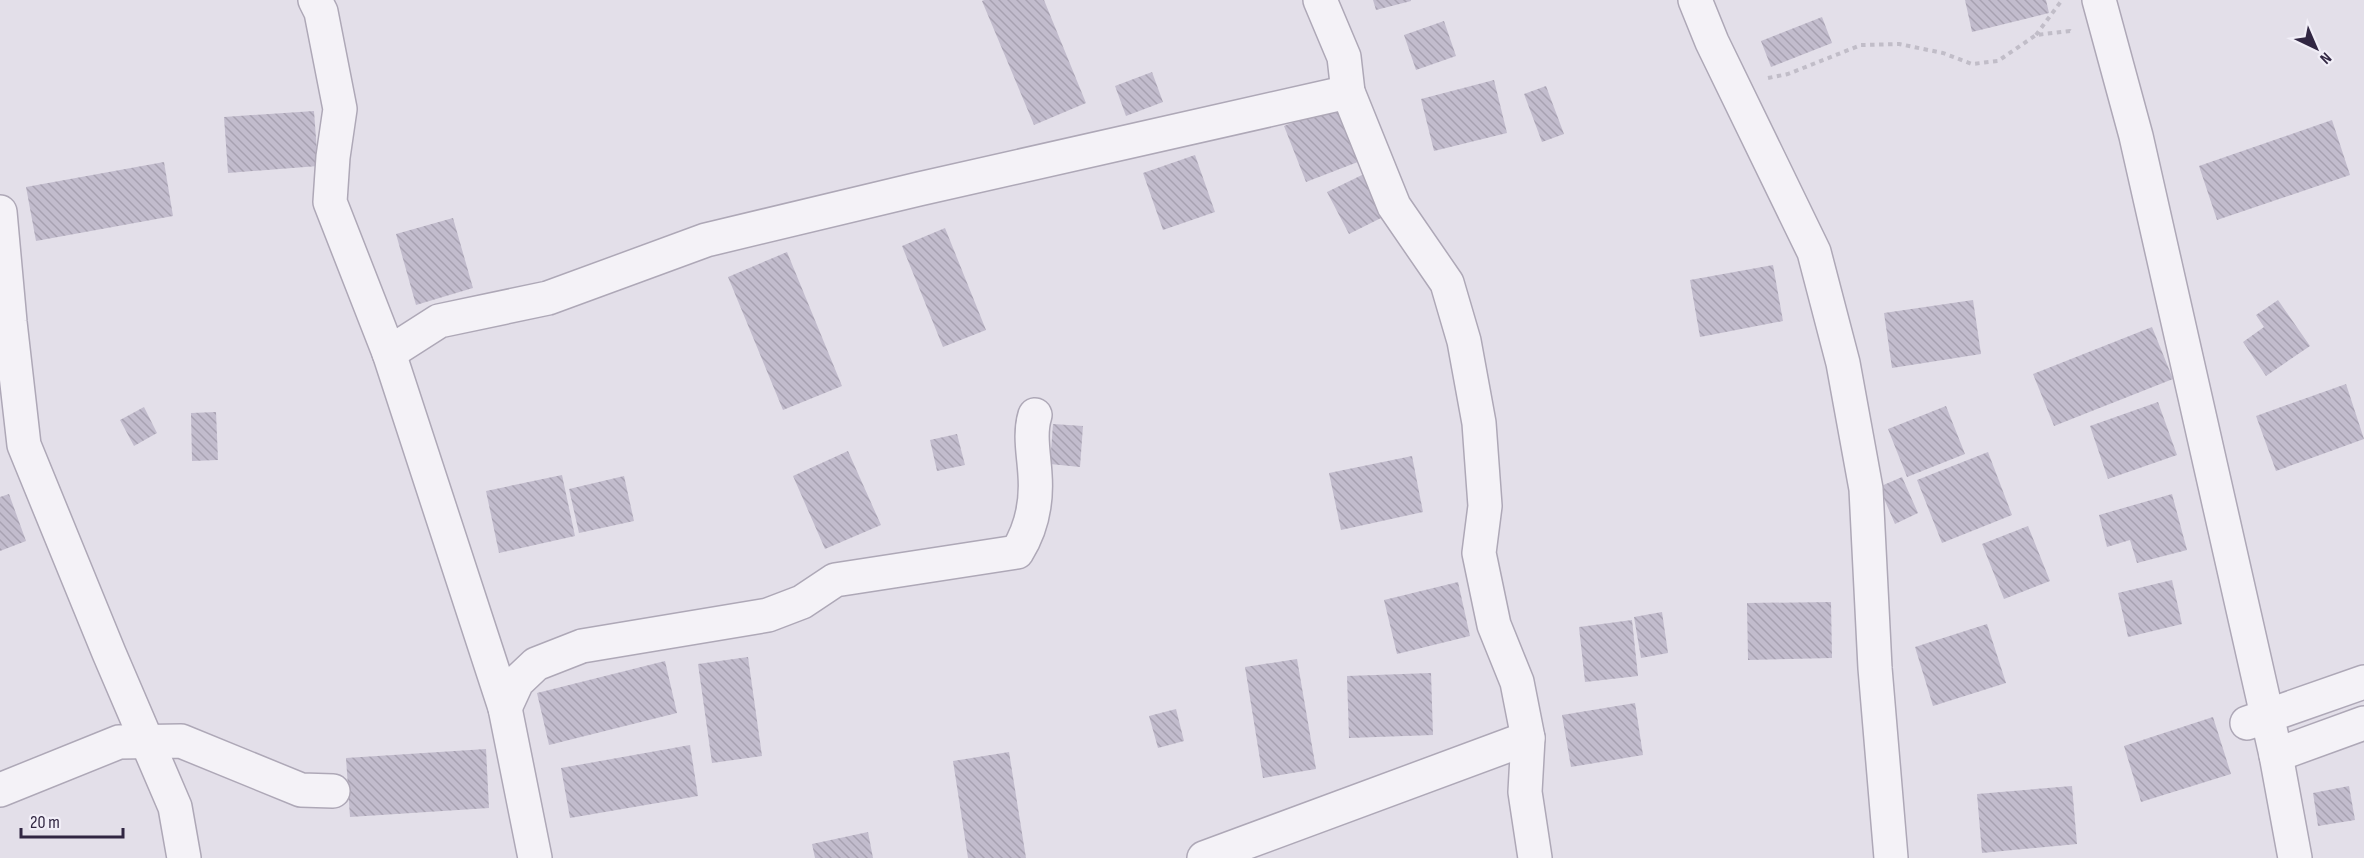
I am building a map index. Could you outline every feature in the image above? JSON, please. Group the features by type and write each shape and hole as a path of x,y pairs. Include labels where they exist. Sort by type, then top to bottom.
{"street":[{"path":"315,0 321,12 340,109 330,201 388,353 505,708 535,858"},
{"path":"1320,0 1344,57 1348,92 1394,206 1447,283 1464,341 1480,434 1485,506 1479,553 1494,625 1516,682 1528,738 1525,792 1535,858"},
{"path":"1695,0 1712,42 1814,252 1843,363 1866,489 1875,668 1891,858"},
{"path":"2099,0 2136,136 2276,755 2295,858"},
{"path":"388,353 439,321 548,298 706,240 919,189 1348,92"},
{"path":"0,212 24,445 175,807 184,858"},
{"path":"505,708 517,682 536,664 582,646 768,615 802,602 835,580 1017,552 1025,540 1035,502 1032,447 1032,423 1035,415"},
{"path":"2247,723 2364,682"},
{"path":"2276,755 2364,723"},
{"path":"1204,858 1528,738"},
{"path":"0,790 119,742 181,741 300,790 333,791"}],"path":[{"path":"1764,79 1788,74 1861,45 1899,44 1943,53 1972,64 1998,61 2036,35 2062,0"},
{"path":"2036,35 2070,31 2078,39"}],"building":[{"path":"1044,0 1086,103 1034,125 982,1"},
{"path":"1373,0 1411,0 1411,1 1376,10"},
{"path":"1965,0 2046,0 2049,13 1972,32"},
{"path":"1822,17 1832,43 1771,67 1761,41"},
{"path":"1444,21 1456,56 1416,70 1404,35"},
{"path":"1152,72 1163,102 1126,116 1115,86"},
{"path":"1494,80 1507,133 1434,151 1421,99"},
{"path":"1546,86 1564,134 1542,142 1524,94"},
{"path":"1341,104 1363,160 1306,182 1284,126"},
{"path":"314,111 318,166 228,173 224,117"},
{"path":"2332,120 2350,175 2217,220 2199,166"},
{"path":"1195,155 1215,212 1163,230 1143,173"},
{"path":"164,162 173,216 36,241 26,187"},
{"path":"1364,174 1385,216 1349,234 1327,192"},
{"path":"453,218 473,288 416,305 396,234"},
{"path":"945,228 986,330 943,347 902,246"},
{"path":"787,252 842,386 783,410 728,277"},
{"path":"1773,265 1783,321 1700,337 1690,280"},
{"path":"1973,300 1981,354 1892,368 1884,313"},
{"path":"2278,300 2310,346 2266,376 2243,342 2264,327 2256,315"},
{"path":"2152,327 2173,379 2054,426 2033,374"},
{"path":"2346,384 2364,439 2276,471 2256,416"},
{"path":"2158,402 2177,455 2108,479 2090,426"},
{"path":"1946,406 1965,454 1907,477 1888,429"},
{"path":"144,407 157,433 134,446 120,420"},
{"path":"216,412 218,460 192,461 191,413"},
{"path":"1053,424 1083,426 1080,467 1050,464"},
{"path":"957,434 965,465 937,471 930,440"},
{"path":"848,451 881,525 825,549 793,476"},
{"path":"1988,452 2012,515 1942,543 1917,480"},
{"path":"1412,456 1423,512 1341,530 1329,473"},
{"path":"562,475 575,536 499,553 486,491"},
{"path":"624,476 634,521 579,533 569,489"},
{"path":"1902,477 1918,513 1895,524 1879,487"},
{"path":"9,494 26,541 0,551 0,497"},
{"path":"2172,494 2187,550 2137,563 2130,540 2107,547 2099,515"},
{"path":"2028,526 2050,581 2004,599 1982,544"},
{"path":"2172,580 2182,624 2128,637 2118,593"},
{"path":"1458,582 1470,636 1397,654 1384,600"},
{"path":"1831,602 1832,658 1748,660 1747,603"},
{"path":"1662,612 1668,653 1641,658 1634,617"},
{"path":"1632,620 1638,676 1585,682 1579,627"},
{"path":"1987,624 2006,683 1933,706 1915,647"},
{"path":"748,657 762,756 712,763 698,664"},
{"path":"1297,659 1316,769 1263,778 1245,667"},
{"path":"665,661 677,713 549,745 537,693"},
{"path":"1431,673 1433,735 1349,738 1347,676"},
{"path":"1635,703 1643,755 1571,767 1562,715"},
{"path":"1176,709 1184,741 1158,748 1149,716"},
{"path":"2213,717 2231,774 2141,802 2124,746"},
{"path":"690,745 698,796 570,818 561,768"},
{"path":"486,749 489,808 350,817 346,758"},
{"path":"1009,752 1026,858 968,858 953,761"},
{"path":"2072,786 2077,844 1982,853 1977,794"},
{"path":"2349,786 2355,820 2318,826 2313,793"},
{"path":"868,832 873,858 815,858 812,844"}]}
